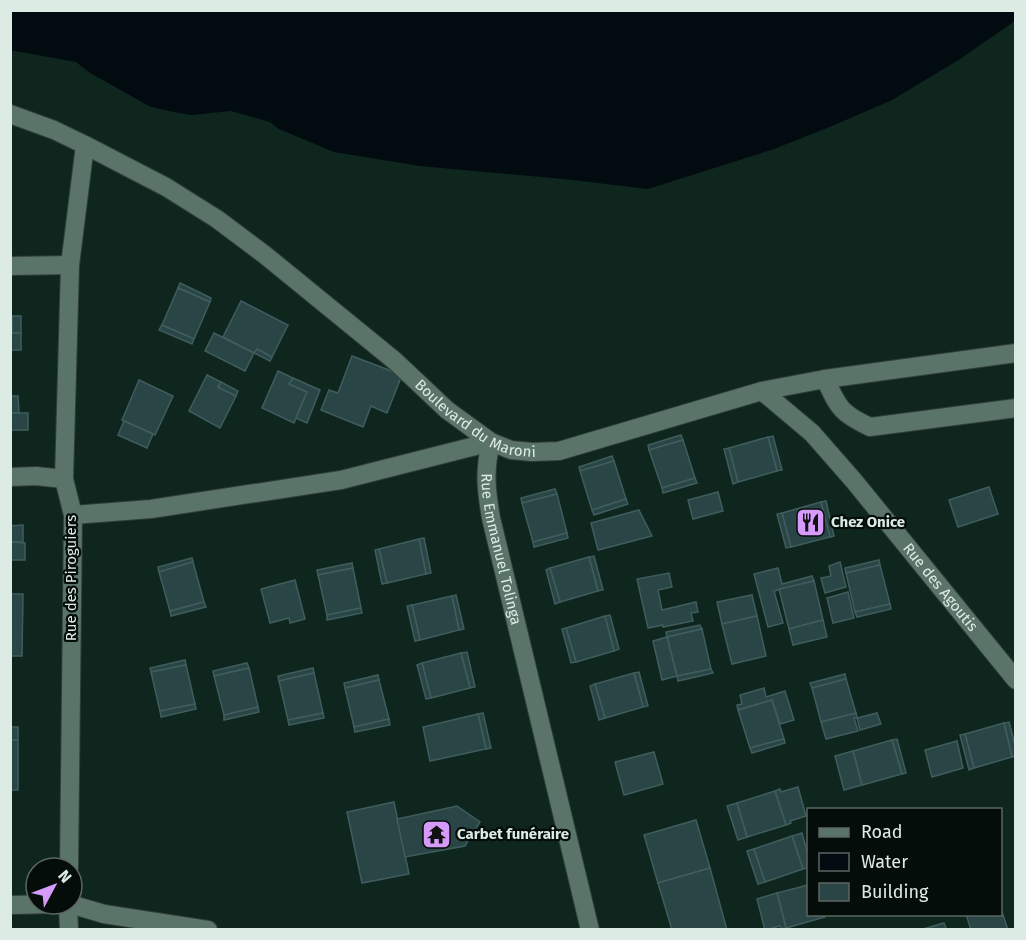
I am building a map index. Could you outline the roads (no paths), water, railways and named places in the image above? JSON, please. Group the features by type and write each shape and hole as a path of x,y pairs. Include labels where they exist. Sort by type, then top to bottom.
{"street":[{"name":"Boulevard du Maroni","path":"10,114 54,130 85,145 166,187 217,219 395,361 447,410 491,442 511,450 559,451 762,391 825,379 1016,353"},
{"name":"Rue des Piroguiers","path":"69,856 73,515 64,479 70,265 85,145"},
{"path":"10,266 70,265"},
{"path":"825,379 839,407 853,419 870,427 1016,408"},
{"name":"Rue des Agoutis","path":"762,391 812,433 847,472 1016,681"},
{"path":"73,515 151,509 341,480 491,442"},
{"name":"Rue Emmanuel Tolinga","path":"491,442 486,461 486,474 491,518 590,930"},
{"path":"10,477 64,479"},
{"path":"84,908 104,914 208,930"}],"water":[{"path":"11,10 1015,10 1015,21 960,59 892,100 774,149 648,189 420,166 334,152 279,129 270,122 231,111 191,115 151,107 90,73 76,62 10,50"}],"place":[{"name":"Chez Onice","path":"810,522"},
{"name":"Carbet funéraire","path":"436,834"}]}
